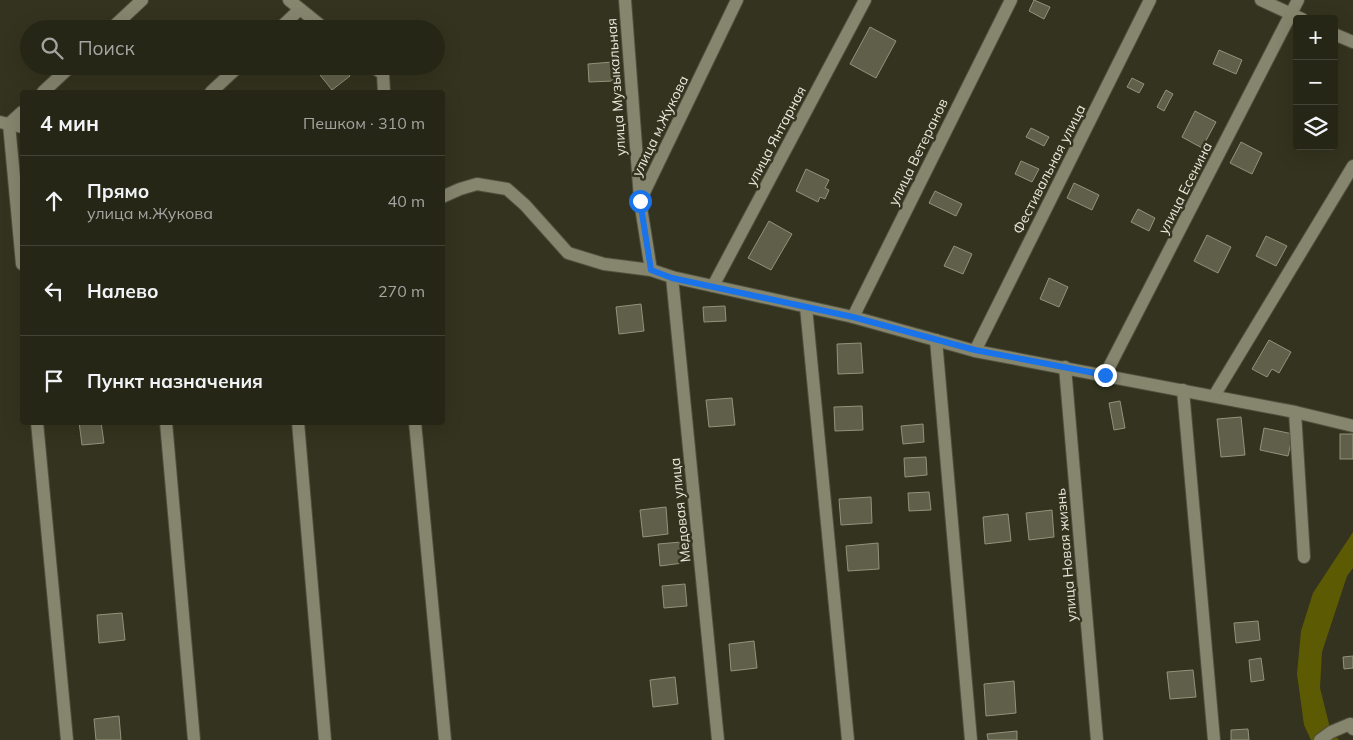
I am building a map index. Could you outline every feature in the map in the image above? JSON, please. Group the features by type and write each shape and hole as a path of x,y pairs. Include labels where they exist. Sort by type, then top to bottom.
{"street":[{"path":"121,20 142,0"},
{"path":"289,0 314,20"},
{"name":"улица Музыкальная","path":"625,0 640,201"},
{"name":"улица м.Жукова","path":"640,201 737,0"},
{"name":"улица Янтарная","path":"713,286 865,0"},
{"name":"улица Ветеранов","path":"853,317 1011,0"},
{"name":"Фестивальная улица","path":"975,350 1150,0"},
{"path":"1261,0 1295,15"},
{"name":"улица Есенина","path":"1297,15 1298,0"},
{"path":"288,20 300,9"},
{"name":"улица Есенина","path":"1105,375 1293,23"},
{"path":"1338,36 1353,42"},
{"path":"45,90 61,75"},
{"path":"213,90 229,75"},
{"path":"382,75 384,90"},
{"path":"5,123 20,113"},
{"path":"5,123 20,127"},
{"path":"5,123 20,247"},
{"path":"1214,396 1353,166"},
{"path":"445,196 460,188 477,184 507,189 525,205 568,253 604,264 651,270 672,278 853,317 975,350 1351,423"},
{"path":"640,201 651,270"},
{"name":"Медовая улица","path":"672,278 718,740"},
{"path":"806,308 848,740"},
{"path":"936,340 971,740"},
{"name":"улица Новая жизнь","path":"1065,367 1097,740"},
{"path":"1183,390 1214,740"},
{"path":"1295,412 1304,556"},
{"path":"38,425 68,740"},
{"path":"166,425 194,740"},
{"path":"298,425 325,740"},
{"path":"415,425 445,740"},
{"path":"1320,740 1331,732 1350,724 1353,729"}],"shaded area":[{"path":"1353,532 1353,568 1347,576 1322,652 1320,688 1331,732 1339,740 1311,740 1304,725 1297,674 1301,631 1313,593"}],"building":[{"path":"1034,0 1050,7 1044,19 1029,11"},
{"path":"870,27 896,41 876,78 850,64"},
{"path":"1219,50 1242,60 1236,74 1213,64"},
{"path":"612,62 613,81 589,82 588,64"},
{"path":"320,75 349,75 350,76 332,90"},
{"path":"1132,78 1144,84 1139,93 1127,87"},
{"path":"1166,90 1173,94 1164,111 1157,107"},
{"path":"1195,111 1216,122 1202,148 1182,137"},
{"path":"1031,128 1049,137 1044,146 1026,137"},
{"path":"1241,142 1262,153 1252,174 1230,163"},
{"path":"1021,161 1039,169 1032,182 1015,174"},
{"path":"806,169 829,180 825,188 829,190 825,199 820,197 818,202 796,191"},
{"path":"1074,183 1099,195 1092,210 1067,198"},
{"path":"935,191 962,204 956,216 929,203"},
{"path":"1138,209 1155,218 1149,231 1131,222"},
{"path":"769,221 792,234 771,270 748,258"},
{"path":"1207,235 1231,247 1218,273 1194,261"},
{"path":"1266,236 1287,246 1276,266 1256,256"},
{"path":"954,246 972,254 963,274 944,266"},
{"path":"1049,278 1068,287 1059,307 1040,299"},
{"path":"641,304 644,331 619,334 616,307"},
{"path":"725,306 726,321 704,322 703,307"},
{"path":"1269,340 1291,352 1279,373 1272,369 1267,377 1252,369"},
{"path":"861,343 863,373 838,374 837,344"},
{"path":"732,398 735,425 709,427 706,400"},
{"path":"1120,401 1125,428 1114,430 1109,403"},
{"path":"862,406 863,430 835,431 834,407"},
{"path":"1241,417 1245,455 1221,457 1217,419"},
{"path":"923,424 924,442 903,444 901,426"},
{"path":"79,425 101,425 104,443 82,445"},
{"path":"1264,428 1293,434 1288,456 1260,450"},
{"path":"1340,434 1353,434 1353,459 1340,459"},
{"path":"926,457 927,475 905,477 904,458"},
{"path":"929,492 931,510 909,511 908,493"},
{"path":"871,497 872,523 841,525 839,499"},
{"path":"666,507 668,534 643,537 640,510"},
{"path":"1052,510 1054,537 1029,540 1026,513"},
{"path":"1008,514 1011,541 985,544 983,517"},
{"path":"681,542 683,563 660,566 658,544"},
{"path":"878,543 879,569 848,571 846,546"},
{"path":"685,584 687,606 664,608 662,586"},
{"path":"122,613 125,640 99,643 97,615"},
{"path":"1258,621 1260,640 1236,643 1234,623"},
{"path":"754,641 757,668 731,671 729,644"},
{"path":"1353,656 1353,668 1344,669 1343,657"},
{"path":"1261,658 1264,680 1251,682 1249,660"},
{"path":"1193,670 1196,697 1170,699 1167,672"},
{"path":"675,677 678,704 653,707 650,680"},
{"path":"1014,681 1016,713 986,716 984,684"},
{"path":"119,716 121,740 96,740 94,719"},
{"path":"1248,729 1249,740 1231,740 1231,730"},
{"path":"1017,731 1017,740 988,740 987,734"}],"route":[{"path":"640,201 651,270 672,278 853,317 975,350 1105,375"}]}
